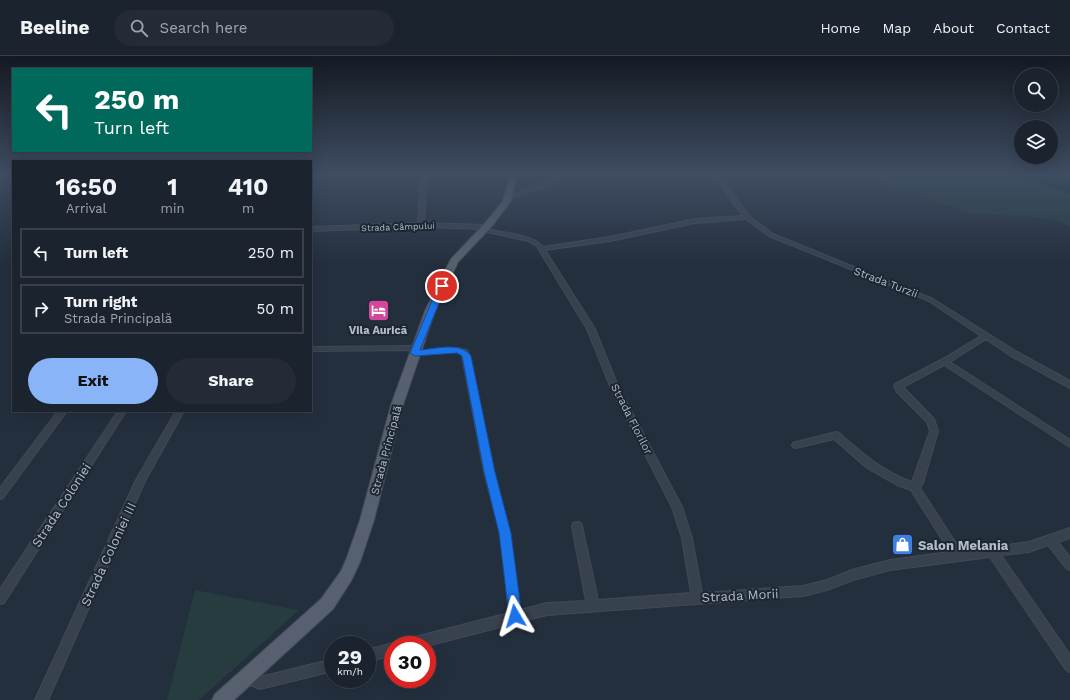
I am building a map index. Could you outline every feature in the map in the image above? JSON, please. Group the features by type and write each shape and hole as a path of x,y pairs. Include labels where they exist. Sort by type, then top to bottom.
{"main road":[{"name":"Strada Principală","path":"221,700 249,673 327,604 346,576 356,555 368,520 396,412 430,311 451,266 505,204"}],"street":[{"path":"421,225 422,204"},
{"name":"Strada Turzii","path":"737,204 747,217 762,229 784,242 931,300 986,336 1070,385"},
{"path":"542,249 610,239 695,221 747,217"},
{"name":"Strada Câmpului","path":"312,229 421,225 485,228"},
{"name":"Strada Florilor","path":"485,228 530,240 542,249 591,330 614,386 677,507 687,538 697,598"},
{"path":"914,487 918,483 934,427 931,421 900,390 898,386 944,362 986,336"},
{"path":"312,349 457,350 464,352 489,472 505,533 515,616"},
{"path":"944,362 1070,444"},
{"path":"0,496 63,412"},
{"name":"Strada Coloniei","path":"0,599 121,412"},
{"name":"Strada Coloniei III","path":"41,700 141,480 179,412"},
{"path":"796,446 836,435 870,465 900,482 914,487 958,557"},
{"path":"577,526 594,605"},
{"name":"Strada Morii","path":"436,637 547,609 803,591 827,585 852,575 890,565 993,553 1029,547 1070,533"},
{"path":"1050,540 1070,565"},
{"path":"993,553 1070,666"},
{"path":"249,673 254,681 260,683 324,667"}],"green space":[{"path":"943,204 1070,204 1070,226 1057,221 1027,216 971,214"},
{"path":"195,590 299,610 199,700 167,700"}],"place":[{"name":"Vila Aurică","path":"378,310"},
{"name":"Salon Melania","path":"903,545"}],"route":[{"path":"442,286 430,311 415,353 461,350 466,356 489,472 505,533 515,616"}]}
